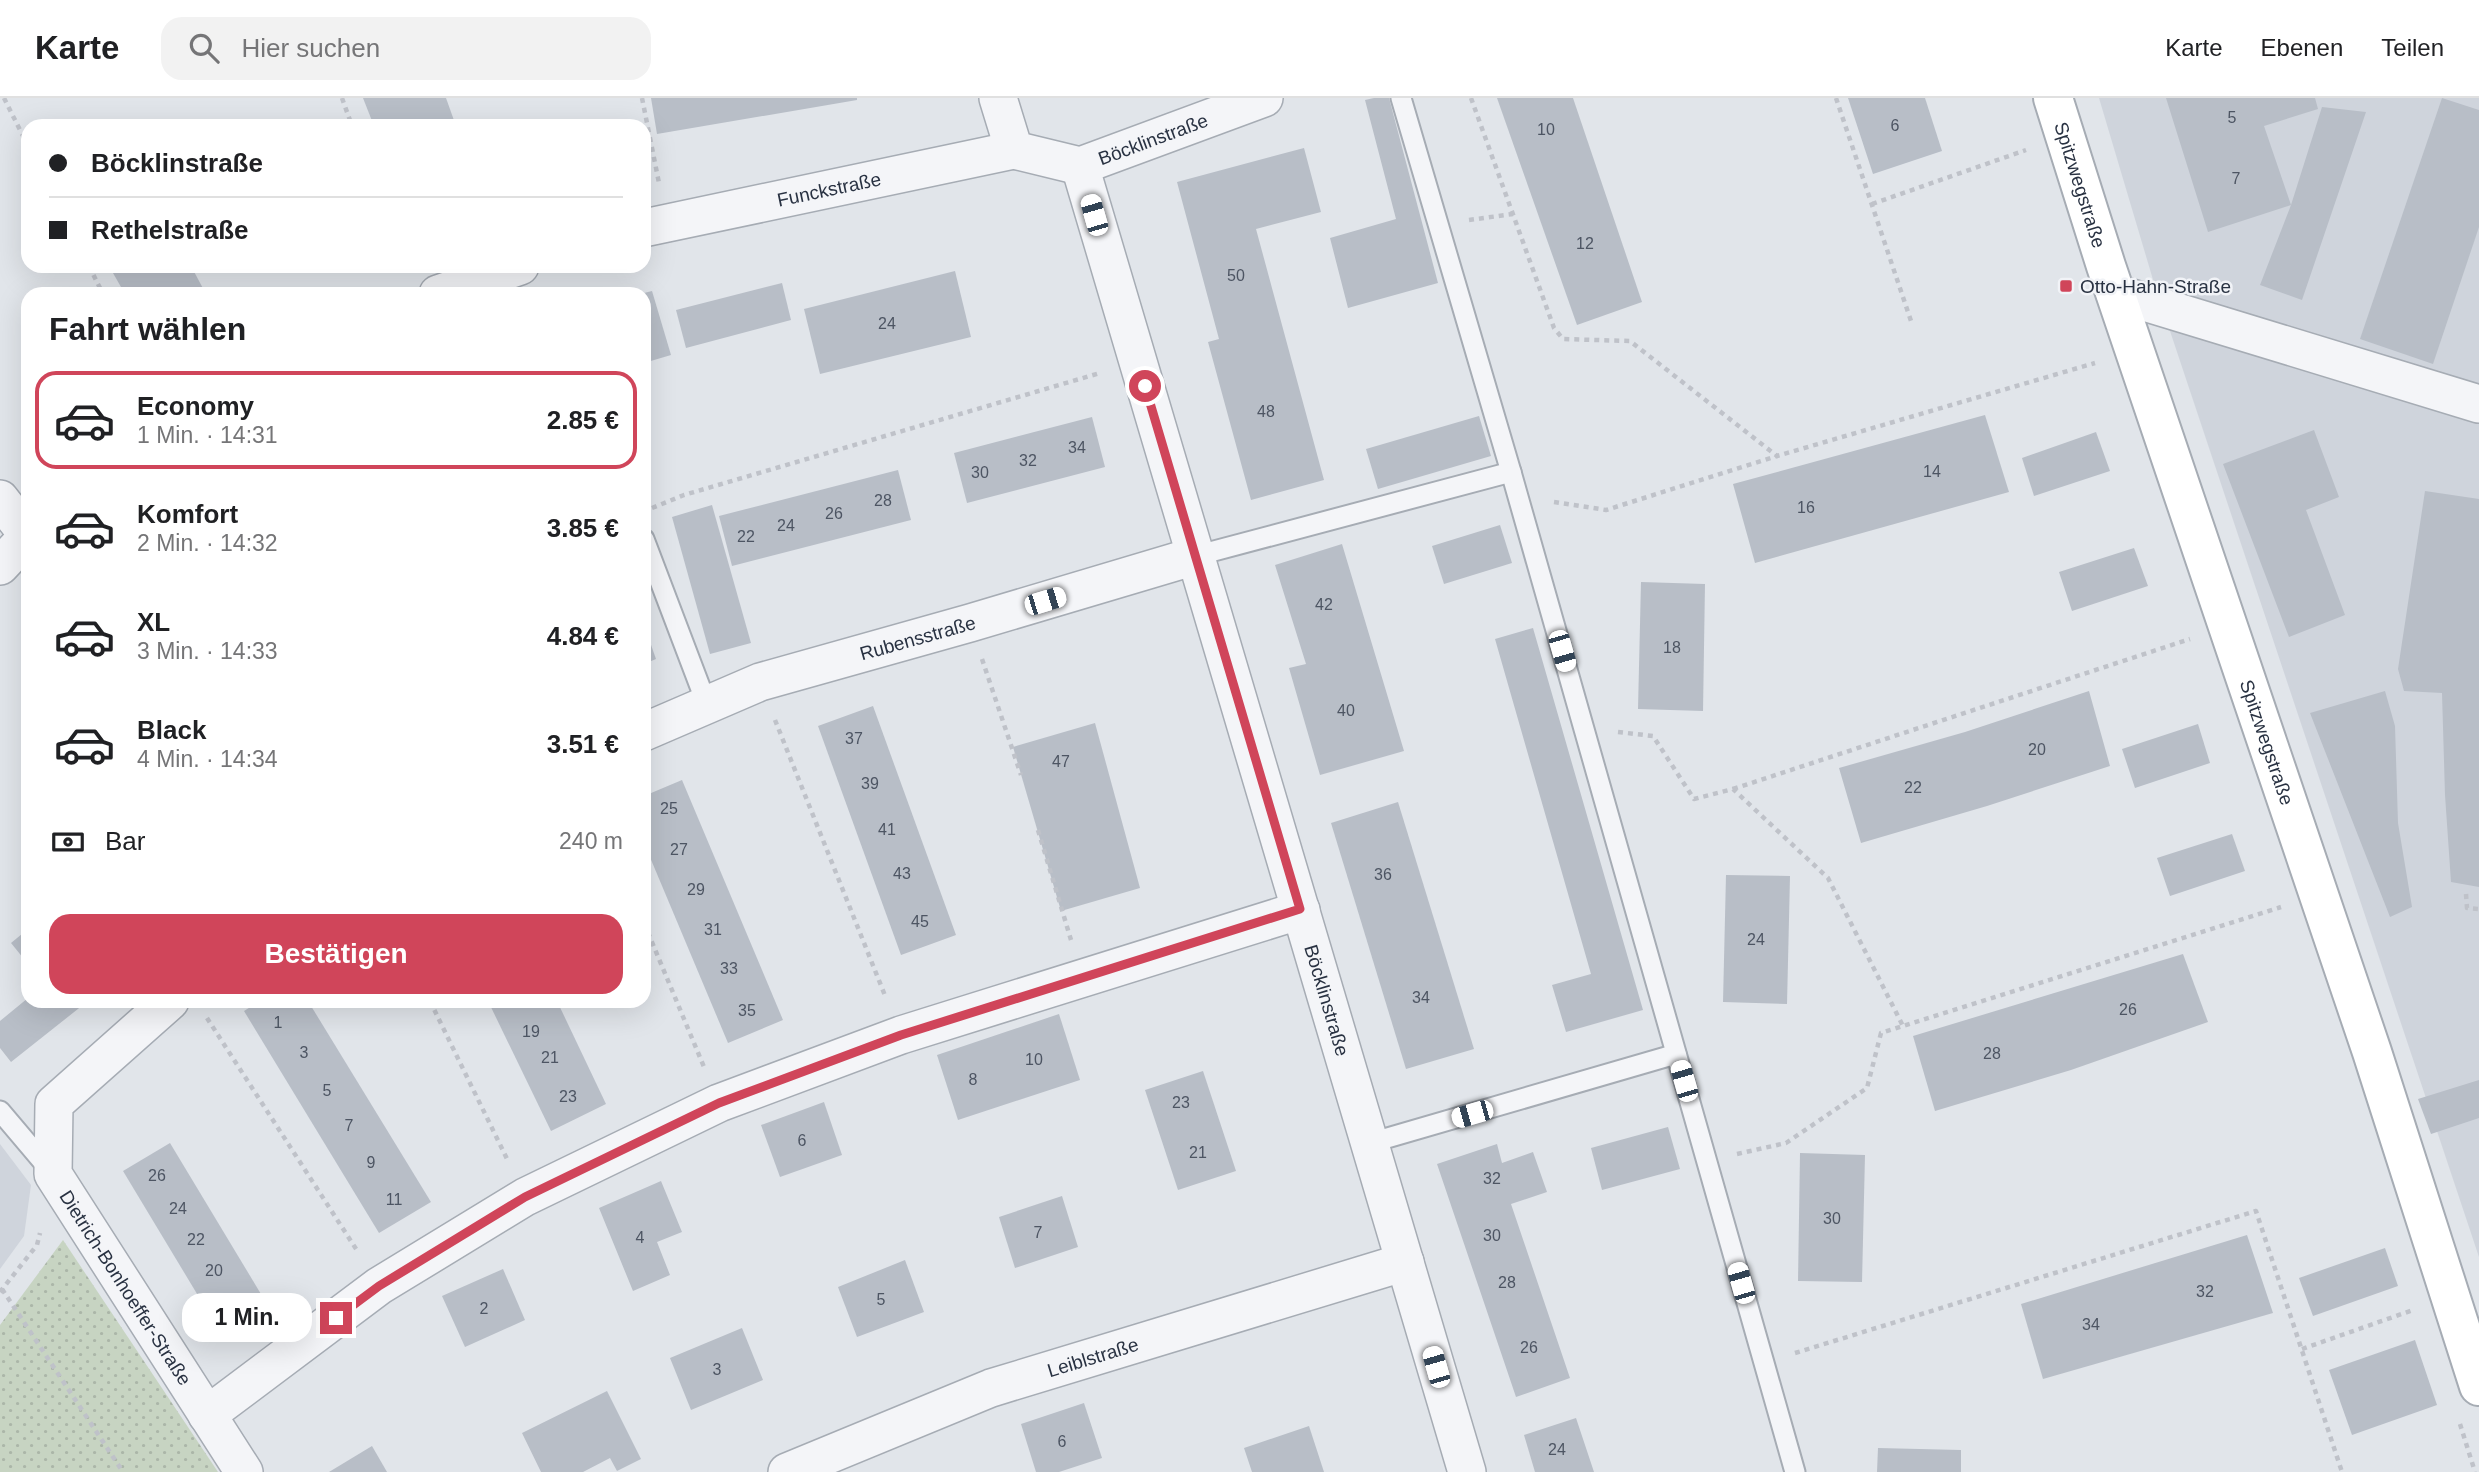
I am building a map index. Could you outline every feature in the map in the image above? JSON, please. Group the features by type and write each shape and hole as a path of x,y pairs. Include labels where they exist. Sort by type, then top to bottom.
{"street":[{"path":"998,98 1014,150"},
{"name":"Böcklinstraße","path":"1014,150 1080,166 1264,98"},
{"name":"Spitzwegstraße","path":"2053,98 2134,350 2372,1052 2479,1386"},
{"name":"Funckstraße","path":"655,224 1014,150"},
{"name":"Böcklinstraße","path":"1080,166 1467,1472"},
{"path":"458,287 500,273"},
{"path":"2115,293 2479,404"},
{"path":"0,499 21,527"},
{"path":"0,566 21,544"},
{"name":"Rubensstraße","path":"651,729 760,682 970,624 1195,556"},
{"path":"207,1415 379,1286 525,1197 719,1103 901,1035 1300,909"},
{"path":"53,1174 54,1104 186,1008"},
{"name":"Dietrich-Bonhoeffer-Straße","path":"53,1174 244,1472"},
{"name":"Leiblstraße","path":"787,1472 990,1388 1405,1262"}],"lane":[{"path":"1401,98 1518,496 1795,1472"},
{"path":"1195,556 1511,472"},
{"path":"651,557 707,705"},
{"path":"1370,1143 1676,1054"},
{"name":"Dietrich-Bonhoeffer-Straße","path":"0,1111 53,1174"}],"path":[{"path":"1,98 21,134"},
{"path":"342,98 350,119"},
{"path":"642,98 644,119"},
{"path":"1471,98 1554,328 1563,338 1630,341 1777,456"},
{"path":"1836,98 1911,321"},
{"path":"1872,204 2065,137"},
{"path":"651,185 655,224"},
{"path":"1438,224 1513,214"},
{"path":"1518,496 1606,509 2134,350"},
{"path":"664,503 1137,362"},
{"path":"970,624 1021,775"},
{"path":"1584,729 1653,736 1694,799 1733,789 2228,627"},
{"path":"760,682 901,1035"},
{"path":"1733,789 1828,878 1903,1026"},
{"path":"1038,830 1082,977"},
{"path":"2466,894 2467,908 2479,909"},
{"path":"1706,1160 1786,1143 1867,1088 1881,1033 2319,896"},
{"path":"651,940 719,1103"},
{"path":"188,1008 379,1286"},
{"path":"433,1008 525,1197"},
{"path":"53,1174 37,1245 1,1291 123,1472"},
{"path":"1764,1363 2256,1211 2342,1472"},
{"path":"2302,1349 2421,1308"}],"shaded area":[{"path":"2099,98 2479,98 2479,1257 2154,283"},
{"path":"0,1144 31,1185 24,1236 0,1269"}],"green space":[{"path":"63,1240 218,1472 0,1472 0,1325"}],"building":[{"path":"363,98 446,98 454,119 371,119"},
{"path":"651,98 857,98 857,100 657,134"},
{"path":"1389,98 1438,283 1348,308 1330,238 1396,219 1365,100"},
{"path":"1497,98 1573,98 1642,302 1577,325"},
{"path":"1848,98 1925,98 1942,151 1873,174"},
{"path":"2166,98 2315,98 2318,109 2264,126 2291,205 2208,232"},
{"path":"2442,98 2479,110 2479,227 2433,364 2360,339"},
{"path":"2322,107 2366,112 2302,300 2260,285 2291,205"},
{"path":"1304,148 1321,212 1256,229 1324,480 1251,500 1208,342 1219,339 1177,182"},
{"path":"955,271 971,337 820,374 804,309"},
{"path":"113,273 195,273 202,287 121,287"},
{"path":"782,283 791,320 686,348 676,310"},
{"path":"651,291 671,355 651,361"},
{"path":"1985,415 2009,492 1755,563 1733,484"},
{"path":"1479,416 1491,456 1378,489 1366,449"},
{"path":"1092,417 1105,467 967,503 954,453"},
{"path":"2314,430 2339,497 2306,510 2345,615 2289,637 2223,464"},
{"path":"2096,432 2110,471 2034,496 2022,458"},
{"path":"898,470 911,520 732,566 719,516"},
{"path":"2425,491 2479,499 2479,887 2451,882 2442,693 2404,691 2398,669"},
{"path":"712,505 751,643 710,654 672,517"},
{"path":"1500,525 1512,563 1444,584 1432,546"},
{"path":"1342,544 1404,751 1320,775 1289,668 1306,664 1275,565"},
{"path":"2134,548 2148,586 2072,611 2059,572"},
{"path":"1641,582 1705,584 1703,711 1638,709"},
{"path":"1533,628 1643,1010 1566,1032 1552,985 1591,974 1495,639"},
{"path":"651,645 656,659 651,661"},
{"path":"2089,691 2110,766 1861,843 1839,768 1965,732"},
{"path":"2385,691 2395,726 2398,823 2412,907 2390,917 2310,713"},
{"path":"873,706 956,935 901,955 818,726"},
{"path":"1095,723 1140,888 1061,911 1013,747"},
{"path":"2198,724 2210,763 2135,788 2122,749"},
{"path":"682,780 783,1020 728,1043 651,860 651,793"},
{"path":"1398,802 1474,1049 1406,1069 1331,823"},
{"path":"2232,834 2245,871 2170,896 2157,858"},
{"path":"1726,875 1790,876 1787,1004 1723,1002"},
{"path":"21,935 21,955 11,943"},
{"path":"2183,954 2208,1022 2071,1070 1935,1111 1913,1036"},
{"path":"21,1004 21,1008 79,1008 11,1062 0,1048 0,1021"},
{"path":"249,1008 312,1008 431,1202 379,1233 244,1011"},
{"path":"491,1008 560,1008 606,1104 551,1131"},
{"path":"1059,1014 1080,1080 958,1120 937,1055"},
{"path":"1203,1071 1236,1171 1178,1190 1145,1090"},
{"path":"2479,1080 2479,1118 2431,1134 2418,1099"},
{"path":"824,1102 842,1155 780,1177 761,1125"},
{"path":"1668,1127 1680,1169 1602,1190 1591,1148"},
{"path":"170,1143 270,1309 223,1337 123,1171"},
{"path":"1497,1144 1502,1163 1533,1152 1547,1192 1511,1204 1570,1378 1516,1397 1437,1164"},
{"path":"1800,1153 1865,1155 1862,1282 1798,1281"},
{"path":"661,1181 682,1232 657,1242 670,1275 633,1291 599,1208"},
{"path":"1062,1196 1078,1247 1015,1268 999,1217"},
{"path":"2247,1235 2273,1313 2043,1379 2021,1304"},
{"path":"2385,1248 2398,1286 2313,1316 2299,1278"},
{"path":"905,1260 924,1312 857,1337 838,1287"},
{"path":"503,1269 525,1320 465,1347 442,1296"},
{"path":"742,1328 763,1380 691,1410 670,1358"},
{"path":"2415,1340 2437,1405 2352,1435 2329,1370"},
{"path":"607,1391 641,1459 617,1471 610,1458 583,1472 541,1472 522,1433"},
{"path":"1084,1403 1102,1458 1059,1472 1036,1472 1021,1424"},
{"path":"1576,1418 1594,1472 1535,1472 1524,1435"},
{"path":"1309,1426 1324,1472 1252,1472 1244,1448"},
{"path":"372,1446 387,1472 329,1472"},
{"path":"1878,1448 1961,1450 1961,1472 1877,1472"}],"place":[{"name":"Otto-Hahn-Straße","path":"2066,286"}],"route":[{"path":"336,1318 379,1286 525,1197 719,1103 901,1035 1300,909 1145,386"}]}
